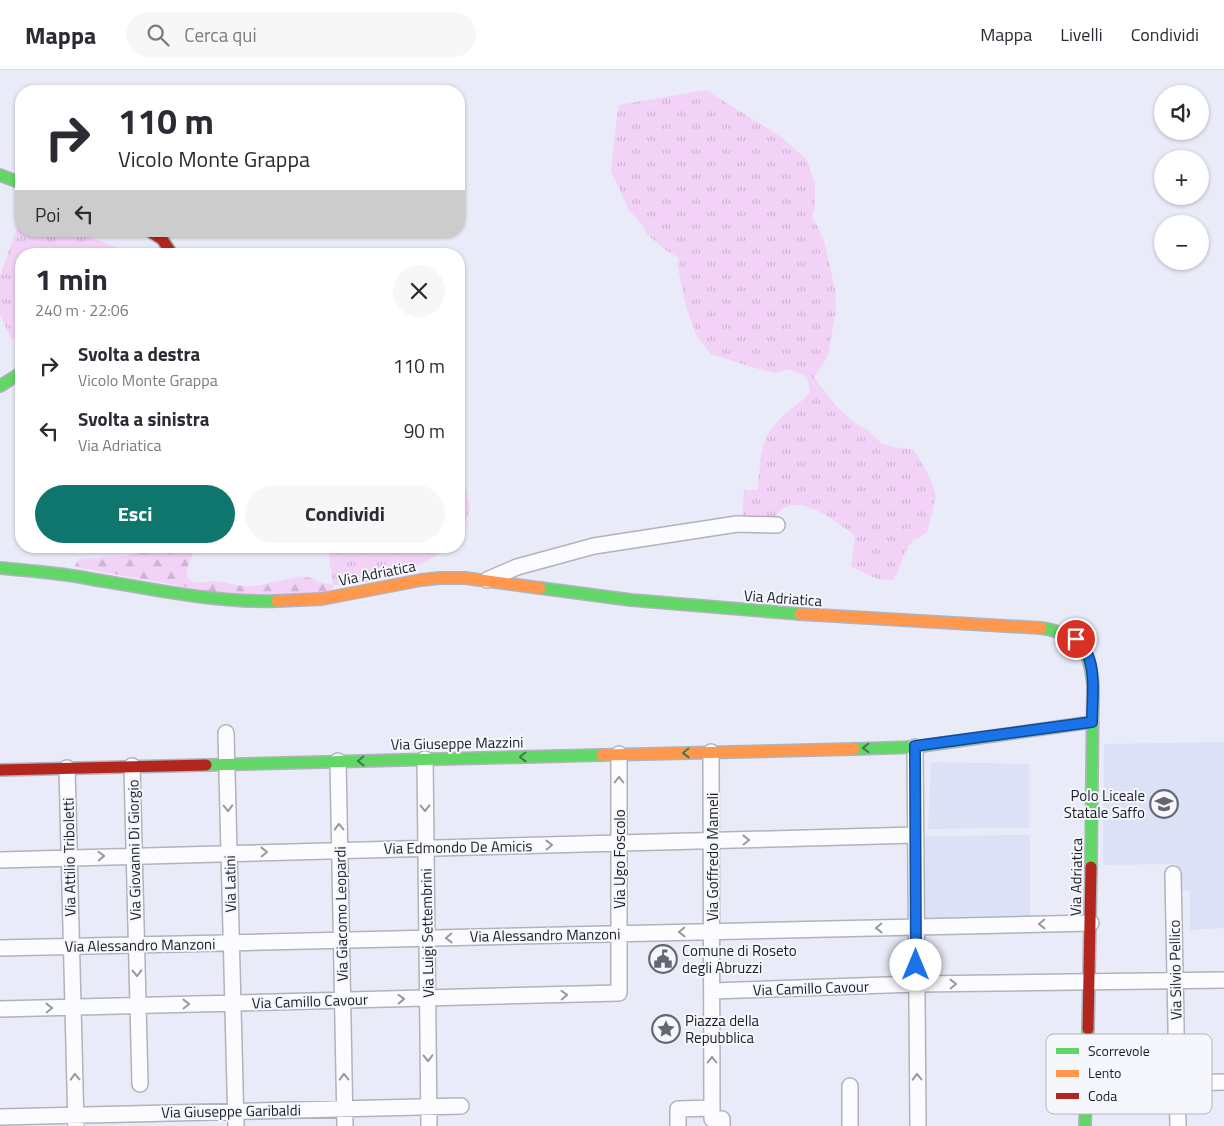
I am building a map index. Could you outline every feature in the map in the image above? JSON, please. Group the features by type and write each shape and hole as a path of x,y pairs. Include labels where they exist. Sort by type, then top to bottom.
{"main road":[{"path":"0,174 15,180"},
{"path":"159,237 168,248"},
{"path":"0,386 15,377"},
{"name":"Via Adriatica","path":"0,568 88,578 210,599 249,602 322,599 431,578 459,578 487,580 631,600 778,614 1030,626 1052,629 1076,639 1087,652 1092,674 1091,923 1088,1034"},
{"name":"Via Giuseppe Mazzini","path":"0,770 915,746 1092,722"}],"street":[{"path":"487,580 517,567 594,546 737,524 777,525"},
{"name":"Via Latini","path":"226,732 236,1119"},
{"path":"915,746 918,1126"},
{"name":"Via Goffredo Mameli","path":"712,752 712,991"},
{"name":"Via Ugo Foscolo","path":"619,754 619,993"},
{"name":"Via Luigi Settembrini","path":"425,759 429,1126"},
{"name":"Via Giacomo Leopardi","path":"338,761 345,1126"},
{"name":"Via Giovanni Di Giorgio","path":"132,766 140,1084"},
{"name":"Via Attilio Triboletti","path":"67,768 76,1120"},
{"name":"Via Edmondo De Amicis","path":"0,860 915,835"},
{"name":"Via Silvio Pellico","path":"1173,874 1176,1034"},
{"name":"Via Alessandro Manzoni","path":"0,948 1091,923"},
{"name":"Via Camillo Cavour","path":"712,991 916,984 1224,980"},
{"path":"678,1126 678,1109 715,1118 712,991"},
{"name":"Via Camillo Cavour","path":"0,1009 619,993"},
{"path":"850,1086 850,1126"},
{"name":"Via Giuseppe Garibaldi","path":"0,1117 76,1120 236,1119 345,1109 461,1106"}],"shaded area":[{"name":"Polo Liceale Statale Saffo","path":"1224,742 1224,928 1190,930 1190,891 1177,891 1176,864 1103,865 1104,744"},
{"path":"931,762 1029,764 1029,828 928,829"},
{"path":"1030,835 1030,918 925,919 924,836"}],"green space":[{"path":"706,90 781,137 807,160 815,185 815,207 812,216 824,240 835,289 836,309 828,356 814,377 836,406 850,419 870,432 882,444 913,449 930,477 936,496 927,533 909,545 893,580 876,578 851,566 855,536 812,508 793,505 784,508 771,523 742,520 744,490 758,490 761,456 766,439 771,430 787,412 810,391 807,377 789,369 776,373 711,354 697,337 686,307 678,258 647,234 643,226 629,210 611,172 618,105"},
{"path":"15,234 15,237 91,237 117,248 15,248 15,339 11,339 0,314 0,276"},
{"path":"465,484 470,508 465,523"},
{"path":"139,553 193,553 187,576 195,582 215,581 250,586 304,577 333,585 334,595 264,601 75,567 78,559 124,556"},
{"path":"330,553 440,553 413,568 372,582 333,585"}],"traffic: fast":[{"path":"0,175 15,181"},
{"path":"0,386 15,377"},
{"path":"0,568 68,575 207,598 277,601"},
{"path":"540,588 631,600 800,614"},
{"path":"1041,628 1065,634 1074,639 1080,644 1089,661 1093,685 1091,867"},
{"path":"854,749 915,747 1092,722"},
{"path":"206,765 602,755"},
{"path":"1088,1029 1088,1034"},
{"path":"1085,1114 1085,1126"}],"traffic: slow":[{"path":"277,601 322,599 440,578 465,578 540,588"},
{"path":"800,614 1041,628"},
{"path":"602,755 854,749"}],"traffic: jam":[{"path":"159,237 168,248"},
{"path":"0,770 206,765"},
{"path":"1088,1029 1091,867"}],"place":[{"name":"Polo Liceale Statale Saffo","path":"1164,804"},
{"name":"Comune di Roseto degli Abruzzi","path":"663,959"},
{"name":"Piazza della Repubblica","path":"666,1029"}],"route":[{"path":"916,965 915,746 1092,722 1093,685 1090,662 1084,647 1076,639"}]}
